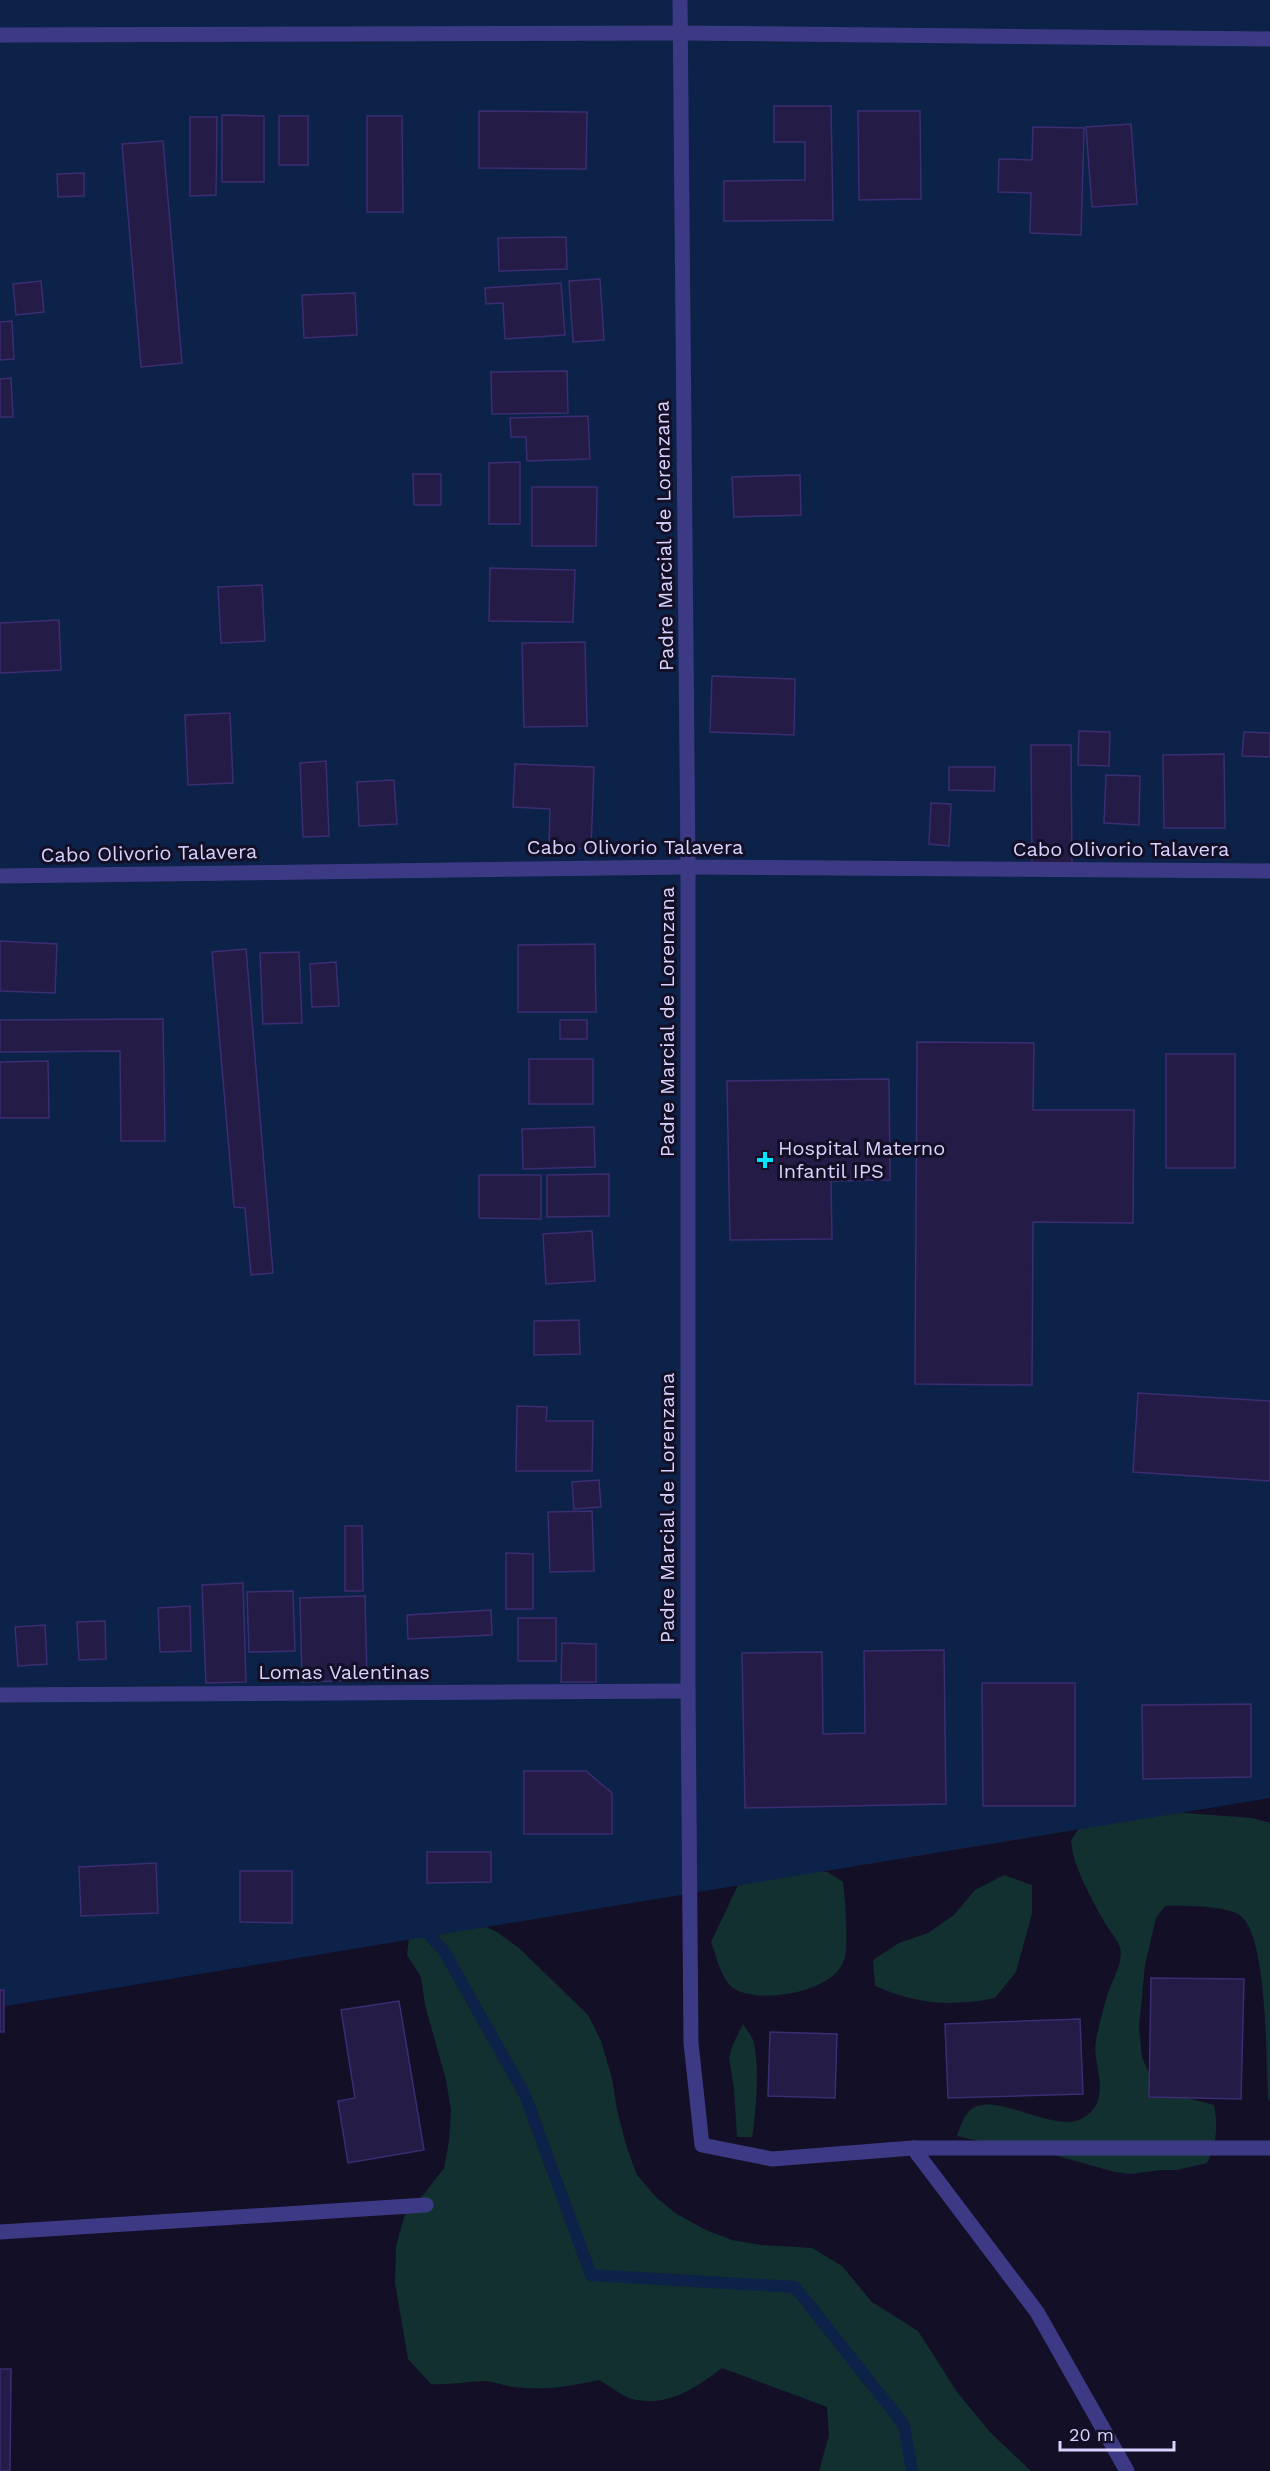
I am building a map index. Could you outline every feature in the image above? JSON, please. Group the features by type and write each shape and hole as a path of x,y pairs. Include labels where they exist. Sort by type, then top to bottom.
{"street":[{"name":"Padre Marcial de Lorenzana","path":"680,0 688,867 688,1691 691,2043 702,2145 772,2159 913,2148"},
{"path":"0,34 680,33 1270,39"},
{"name":"Cabo Olivorio Talavera","path":"0,876 688,867 1270,871"},
{"name":"Lomas Valentinas","path":"0,1695 688,1691"},
{"path":"913,2148 1270,2148"},
{"path":"913,2148 1037,2312 1127,2471"},
{"path":"0,2232 426,2205"}],"green space":[{"path":"1156,1802 1186,1813 1252,1818 1270,1823 1270,2101 1268,2099 1266,2031 1261,1975 1250,1929 1241,1916 1227,1910 1193,1906 1165,1906 1156,1918 1145,1965 1139,2027 1142,2057 1148,2071 1168,2093 1214,2105 1216,2134 1207,2163 1177,2170 1131,2174 1115,2172 1036,2150 1004,2147 957,2136 966,2114 977,2106 990,2104 1054,2121 1070,2122 1083,2118 1094,2108 1100,2092 1096,2040 1121,1954 1117,1941 1103,1920 1083,1881 1072,1850 1071,1840 1080,1827"},
{"path":"798,1862 829,1873 843,1882 846,1910 844,1960 837,1971 826,1981 794,1993 759,1995 733,1988 722,1973 711,1942 740,1881"},
{"path":"1004,1875 1032,1885 1032,1914 1016,1972 995,1998 949,2003 934,2002 905,1997 875,1986 873,1960 899,1943 928,1933 954,1915 975,1890"},
{"path":"472,1920 497,1932 519,1948 588,2015 601,2041 612,2078 617,2110 627,2148 637,2175 655,2196 675,2213 706,2230 732,2240 761,2245 812,2248 842,2266 872,2302 918,2331 957,2392 990,2432 1031,2471 819,2471 829,2435 827,2407 722,2368 693,2388 672,2398 648,2401 627,2397 599,2380 546,2388 526,2388 483,2381 431,2384 408,2359 395,2283 396,2246 405,2214 444,2168 451,2110 446,2080 425,2005 421,1977 407,1955 410,1929"},
{"path":"743,2024 753,2040 756,2061 756,2102 752,2137 737,2137 734,2089 729,2058"}],"water":[{"path":"0,0 1270,0 1270,1798 0,2007"}],"building":[{"path":"774,106 831,106 833,220 724,221 724,181 805,180 805,142 774,142"},
{"path":"479,111 587,112 586,169 479,168"},
{"path":"858,111 920,111 921,199 859,200"},
{"path":"222,115 264,116 264,182 222,182"},
{"path":"279,116 308,116 308,165 279,165"},
{"path":"367,116 402,116 403,212 367,212"},
{"path":"190,117 217,117 216,195 190,196"},
{"path":"1131,124 1137,204 1092,207 1086,127"},
{"path":"1033,127 1084,128 1081,235 1030,233 1031,193 998,192 999,159 1032,160"},
{"path":"163,141 182,363 141,367 122,144"},
{"path":"84,173 84,196 58,197 57,174"},
{"path":"566,237 567,269 499,271 498,238"},
{"path":"600,279 604,340 573,342 569,281"},
{"path":"41,281 44,312 16,315 13,284"},
{"path":"561,283 565,335 505,339 503,303 486,304 485,288"},
{"path":"355,293 357,335 304,338 302,295"},
{"path":"12,321 14,359 0,360 0,322"},
{"path":"567,371 568,413 492,414 491,372"},
{"path":"11,378 13,417 0,417 0,379"},
{"path":"588,416 590,459 527,461 526,437 511,437 510,418"},
{"path":"520,462 520,524 489,524 489,463"},
{"path":"413,474 441,474 441,505 414,505"},
{"path":"800,475 801,515 734,517 732,477"},
{"path":"532,487 597,487 596,546 532,546"},
{"path":"490,568 575,570 573,622 489,621"},
{"path":"262,585 265,641 221,643 218,587"},
{"path":"59,620 61,670 0,673 0,623"},
{"path":"585,642 587,726 524,727 522,643"},
{"path":"712,676 795,679 794,735 710,732"},
{"path":"230,713 233,783 188,785 185,715"},
{"path":"1079,731 1110,732 1109,766 1078,765"},
{"path":"1244,732 1270,733 1270,757 1242,756"},
{"path":"1031,745 1071,745 1072,863 1032,863"},
{"path":"1224,754 1225,828 1164,828 1163,755"},
{"path":"326,761 329,836 303,837 300,763"},
{"path":"515,764 594,767 591,849 549,847 550,809 513,807"},
{"path":"949,767 995,767 994,791 949,790"},
{"path":"1106,775 1140,776 1139,825 1104,823"},
{"path":"394,780 397,824 359,826 357,782"},
{"path":"931,803 951,804 949,846 929,844"},
{"path":"0,941 57,944 55,993 0,991"},
{"path":"595,944 596,1012 518,1012 518,945"},
{"path":"246,949 273,1273 251,1275 245,1208 234,1207 212,952"},
{"path":"299,952 302,1023 263,1024 260,953"},
{"path":"336,962 339,1006 312,1007 310,964"},
{"path":"163,1019 165,1141 121,1141 120,1051 0,1052 0,1020"},
{"path":"560,1020 587,1020 587,1039 560,1039"},
{"path":"917,1042 1034,1043 1033,1110 1134,1110 1133,1223 1033,1222 1032,1385 915,1384"},
{"path":"1166,1054 1235,1054 1235,1168 1166,1168"},
{"path":"529,1059 593,1059 593,1104 529,1104"},
{"path":"48,1061 49,1118 0,1118 0,1062"},
{"path":"889,1079 890,1180 831,1181 832,1239 730,1240 727,1081"},
{"path":"594,1127 595,1167 523,1169 522,1129"},
{"path":"609,1174 609,1216 547,1217 547,1175"},
{"path":"479,1175 541,1175 541,1219 479,1218"},
{"path":"592,1231 595,1281 546,1284 543,1234"},
{"path":"579,1320 580,1354 534,1355 534,1321"},
{"path":"1138,1393 1270,1401 1270,1481 1133,1472"},
{"path":"517,1406 547,1407 546,1421 593,1421 592,1471 516,1471"},
{"path":"599,1480 601,1507 574,1509 572,1482"},
{"path":"592,1511 594,1571 550,1572 548,1512"},
{"path":"345,1526 362,1526 363,1591 345,1591"},
{"path":"506,1553 533,1554 533,1609 506,1609"},
{"path":"243,1583 246,1682 206,1683 202,1585"},
{"path":"293,1591 295,1651 249,1652 247,1592"},
{"path":"365,1596 367,1680 302,1682 300,1598"},
{"path":"190,1606 191,1651 160,1652 158,1608"},
{"path":"491,1610 492,1635 408,1639 407,1615"},
{"path":"518,1618 556,1618 556,1661 518,1661"},
{"path":"105,1621 106,1659 79,1660 77,1622"},
{"path":"45,1625 47,1664 18,1666 15,1627"},
{"path":"562,1643 596,1644 596,1682 561,1682"},
{"path":"944,1650 946,1804 745,1808 742,1653 822,1652 823,1734 865,1733 864,1651"},
{"path":"982,1683 1075,1683 1075,1806 983,1806"},
{"path":"1251,1704 1251,1777 1143,1779 1142,1705"},
{"path":"524,1771 586,1771 612,1793 612,1834 524,1834"},
{"path":"427,1852 491,1852 491,1882 427,1883"},
{"path":"156,1863 158,1913 81,1916 79,1867"},
{"path":"240,1871 292,1871 292,1923 240,1922"},
{"path":"1151,1978 1244,1979 1241,2099 1149,2097"},
{"path":"0,1990 4,1990 4,2032 0,2032"},
{"path":"399,2001 424,2150 348,2163 338,2101 355,2098 341,2010"},
{"path":"1080,2019 1083,2094 948,2098 945,2024"},
{"path":"770,2032 837,2034 835,2098 768,2096"},
{"path":"0,2369 11,2369 10,2471 0,2471"}],"waterway":[{"path":"421,1926 444,1951 525,2095 591,2275 795,2287 904,2425 912,2471"}],"place":[{"name":"Hospital Materno Infantil IPS","path":"765,1160"}]}
